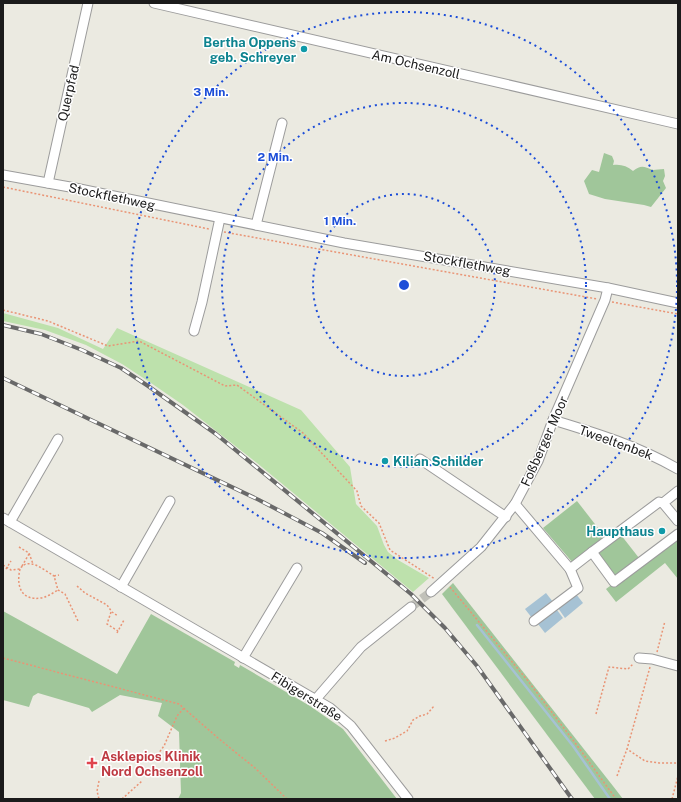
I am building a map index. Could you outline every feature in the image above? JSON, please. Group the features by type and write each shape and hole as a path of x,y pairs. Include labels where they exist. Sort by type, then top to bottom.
{"street":[{"name":"Querpfad","path":"48,183 88,3"},
{"name":"Am Ochsenzoll","path":"154,3 678,124"},
{"path":"256,226 282,123"},
{"name":"Stockflethweg","path":"3,175 344,243 608,288 678,303"},
{"path":"194,330 202,302 220,218"},
{"name":"Foßberger Moor","path":"431,592 481,546 515,504 538,461 553,420 605,300 608,288"},
{"name":"Tweeltenbek","path":"553,420 624,443 678,468"},
{"name":"Fibigerstraße","path":"58,439 6,520 330,708 351,726 408,799"},
{"path":"420,459 506,517"},
{"path":"570,569 659,502 663,503 678,490"},
{"path":"122,587 170,501"},
{"path":"663,503 678,522"},
{"path":"515,504 570,569 578,588 534,621"},
{"path":"592,552 614,582 678,534"},
{"path":"244,658 296,568"},
{"path":"316,699 362,647 411,607"},
{"path":"639,658 653,659 678,666"}],"path":[{"path":"3,187 217,230 678,314"},
{"path":"3,310 48,321 108,346 139,341 225,386 237,384 303,433 357,491 361,506 379,523 390,550 443,582 480,622 528,681 616,799"},
{"path":"19,547 29,553 33,564"},
{"path":"29,553 20,570 17,580 19,588 23,593 30,597 39,598 46,597 58,590"},
{"path":"7,568 11,561"},
{"path":"22,566 27,563 33,564 54,576 59,576"},
{"path":"3,565 7,568 20,570"},
{"path":"54,576 58,590 65,594 78,621"},
{"path":"78,586 85,593 107,605 112,612 118,616"},
{"path":"112,612 107,624 118,632 124,620"},
{"path":"617,776 627,749 665,621"},
{"path":"3,658 179,704 255,768 287,799"},
{"path":"596,714 609,667 628,669 639,658"},
{"path":"385,741 396,738 407,731 413,720 427,714 434,706"},
{"path":"155,758 164,746 177,716 184,708"},
{"path":"627,749 645,761 659,764 678,763"},
{"path":"672,799 678,776"},
{"path":"99,781 97,791 99,799"},
{"path":"122,799 142,781"}],"green space":[{"path":"604,153 612,156 614,161 613,165 624,166 633,171 641,167 653,170 664,169 665,176 663,181 666,188 651,207 605,199 589,194 584,181 592,170 599,172"},
{"path":"3,313 58,328 103,349 117,328 301,410 350,467 356,504 377,526 388,552 398,560 429,578 413,592 257,463 183,405 151,383 122,364 86,345 45,330 3,321"},
{"path":"577,501 605,537 573,563 543,528"},
{"path":"621,535 639,558 615,576 597,554"},
{"path":"678,535 678,579 665,563 616,602 606,589"},
{"path":"453,583 623,799 595,799 442,594"},
{"path":"3,611 117,674 151,614 235,662 234,665 239,668 240,665 310,706 343,729 397,799 178,799 181,793 179,732 158,716 162,703 120,695 92,712 89,708 38,693 33,696 29,707 3,700"}],"water":[{"path":"546,593 553,602 532,618 525,609"},
{"path":"576,594 583,603 565,618 558,608"},
{"path":"557,610 563,618 545,633 538,624"}],"waterway":[{"path":"477,625 573,746 610,799"}],"tunnel":[{"path":"411,607 431,592"}],"railway":[{"path":"3,325 41,334 82,350 121,368 216,434 411,594 445,628 477,666 572,799"},
{"path":"3,378 259,500 322,533 365,563"}],"place":[{"name":"Bertha Oppens geb. Schreyer","path":"304,49"},
{"name":"Kilian Schilder","path":"385,461"},
{"name":"Haupthaus","path":"662,531"},
{"name":"Asklepios Klinik Nord Ochsenzoll","path":"92,763"}]}
